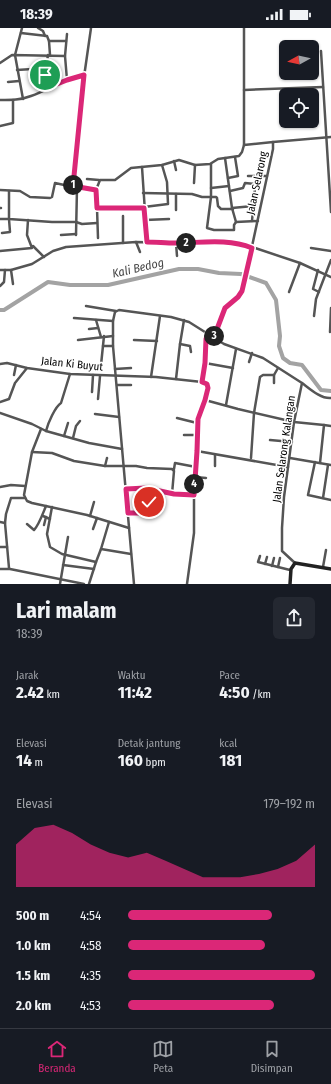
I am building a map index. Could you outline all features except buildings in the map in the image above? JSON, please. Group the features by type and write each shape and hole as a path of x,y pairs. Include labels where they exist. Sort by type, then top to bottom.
{"main road":[{"path":"290,584 290,570 295,562 331,569"}],"street":[{"path":"22,28 15,55 23,99"},
{"path":"38,28 43,30 49,41 49,55 45,75 47,88"},
{"path":"73,186 84,75 91,28"},
{"name":"Jalan Selarong","path":"214,337 222,314 229,304 241,293 245,281 273,149 273,142 244,145 244,28"},
{"path":"21,33 45,36"},
{"path":"67,34 65,56 67,80"},
{"path":"49,41 66,41"},
{"path":"321,51 331,212"},
{"path":"0,63 10,56 15,55 65,56"},
{"path":"17,70 47,68 51,70 55,84"},
{"path":"0,100 23,99 55,84 84,75"},
{"path":"8,82 19,81"},
{"path":"244,90 323,87"},
{"path":"0,126 13,123 13,100"},
{"path":"273,142 331,137"},
{"path":"87,178 115,180 129,169 162,165 180,160 194,165 211,164 216,160 235,157 241,154 244,145"},
{"path":"228,178 238,176 235,157"},
{"path":"211,164 211,197 207,228 214,230 234,230 236,222 232,208 226,158"},
{"path":"174,161 176,170"},
{"path":"97,208 167,205 168,194 166,174 162,165"},
{"path":"194,165 194,183"},
{"path":"142,167 147,240"},
{"path":"248,176 267,176"},
{"path":"252,221 256,176"},
{"path":"98,238 96,190 100,180"},
{"path":"0,190 21,191 28,196 35,198 50,198 52,197 55,183 77,188 96,190"},
{"path":"230,191 243,188 245,183 255,184"},
{"path":"211,188 229,186"},
{"path":"61,235 76,234 77,188"},
{"path":"2,233 10,232 9,191"},
{"path":"143,193 192,194 202,197 217,198 218,206 221,209 253,206"},
{"path":"176,194 176,210"},
{"path":"123,216 123,241"},
{"path":"0,219 76,222 82,224 97,223"},
{"path":"145,220 169,219"},
{"path":"28,220 27,235 32,246 43,256"},
{"path":"236,222 258,221"},
{"path":"0,270 11,270 32,264 43,256 61,248 123,241 136,242 147,240 176,243 219,242 239,244 300,263 331,277"},
{"path":"136,242 140,252"},
{"path":"176,243 177,256"},
{"path":"0,251 30,249 32,246"},
{"path":"311,248 331,251"},
{"path":"314,316 316,299 331,260"},
{"path":"289,292 300,263"},
{"path":"0,286 4,282 5,270"},
{"path":"11,270 13,284"},
{"path":"318,270 313,288 319,292"},
{"path":"86,306 184,320 176,379"},
{"path":"330,332 331,308"},
{"path":"116,311 113,314 112,321 115,369 134,584"},
{"path":"151,377 160,316"},
{"path":"74,318 112,321"},
{"path":"96,320 102,336 103,346 101,365"},
{"name":"Jalan Selarong Kalangan","path":"184,320 236,349 263,358 302,383 294,422 288,467 281,547 284,554 295,562"},
{"path":"89,329 98,328"},
{"path":"187,584 194,533 194,477 197,451 197,423 208,386 202,382 205,363 206,339 208,334"},
{"path":"78,340 102,336 113,336"},
{"path":"134,340 157,341"},
{"path":"180,344 190,346 191,352"},
{"path":"103,346 114,346"},
{"path":"226,405 236,349"},
{"path":"249,362 252,354"},
{"path":"205,363 233,368"},
{"path":"14,376 16,364"},
{"name":"Jalan Ki Buyut","path":"0,365 16,364 27,368 70,374 151,377 202,382"},
{"path":"0,402 9,399 16,383 27,368"},
{"path":"115,369 131,368"},
{"path":"274,383 274,375 278,368"},
{"path":"46,431 50,418 61,403 70,374"},
{"path":"92,392 93,375"},
{"path":"252,458 254,413 260,378 263,375 274,375"},
{"path":"98,399 100,376"},
{"path":"302,383 314,392 326,398 331,398"},
{"path":"117,385 132,385"},
{"path":"205,400 294,422 331,426"},
{"path":"0,413 32,424 46,431 110,448 122,449"},
{"path":"95,414 119,417"},
{"path":"177,418 197,423"},
{"path":"73,438 76,426 80,421"},
{"path":"64,436 68,423"},
{"path":"320,463 324,425"},
{"path":"24,498 32,452 41,429"},
{"path":"184,435 197,435"},
{"path":"270,440 292,442"},
{"path":"197,451 288,467"},
{"path":"32,452 52,453 74,462 105,466 136,466 174,470"},
{"path":"215,466 216,455"},
{"path":"105,466 107,458"},
{"path":"290,458 329,465 323,498"},
{"path":"315,462 308,495 331,500"},
{"path":"172,494 175,463 196,467"},
{"path":"194,477 206,478"},
{"path":"0,487 11,485 25,486"},
{"path":"126,489 146,488 172,494 194,495"},
{"path":"10,569 5,523 11,498 24,498 29,502 90,516 128,528"},
{"path":"90,516 94,502"},
{"path":"128,513 150,513 149,502"},
{"path":"27,524 35,529 43,516 46,506"},
{"path":"52,507 47,534 49,545 54,550 64,554 96,562"},
{"path":"43,516 50,519"},
{"path":"44,525 46,517"},
{"path":"94,529 97,518"},
{"path":"0,522 5,523"},
{"path":"89,584 109,522"},
{"path":"60,584 68,537"},
{"path":"0,547 7,547"},
{"path":"101,549 131,554"},
{"path":"323,567 326,550"},
{"path":"260,556 258,562 290,570"},
{"path":"265,564 267,557"},
{"path":"272,566 274,558"},
{"path":"278,567 280,558"},
{"path":"63,565 94,569"},
{"path":"0,569 10,569 84,584"}],"waterway":[{"name":"Kali Bedog","path":"0,310 4,310 48,282 70,285 108,285 179,269 198,269 219,273 241,274 266,283 276,300 280,336 279,346 283,358 290,363 302,365 321,390 331,391"}],"route":[{"path":"45,75 47,88 84,75 73,186 96,190 97,208 144,208 147,242 175,243 209,241 243,244 252,248 241,293 225,308 214,337 208,334 206,339 205,363 202,382 205,382 208,388 198,419 194,495 174,494 146,488 126,489 128,513 150,513 149,502"}]}
